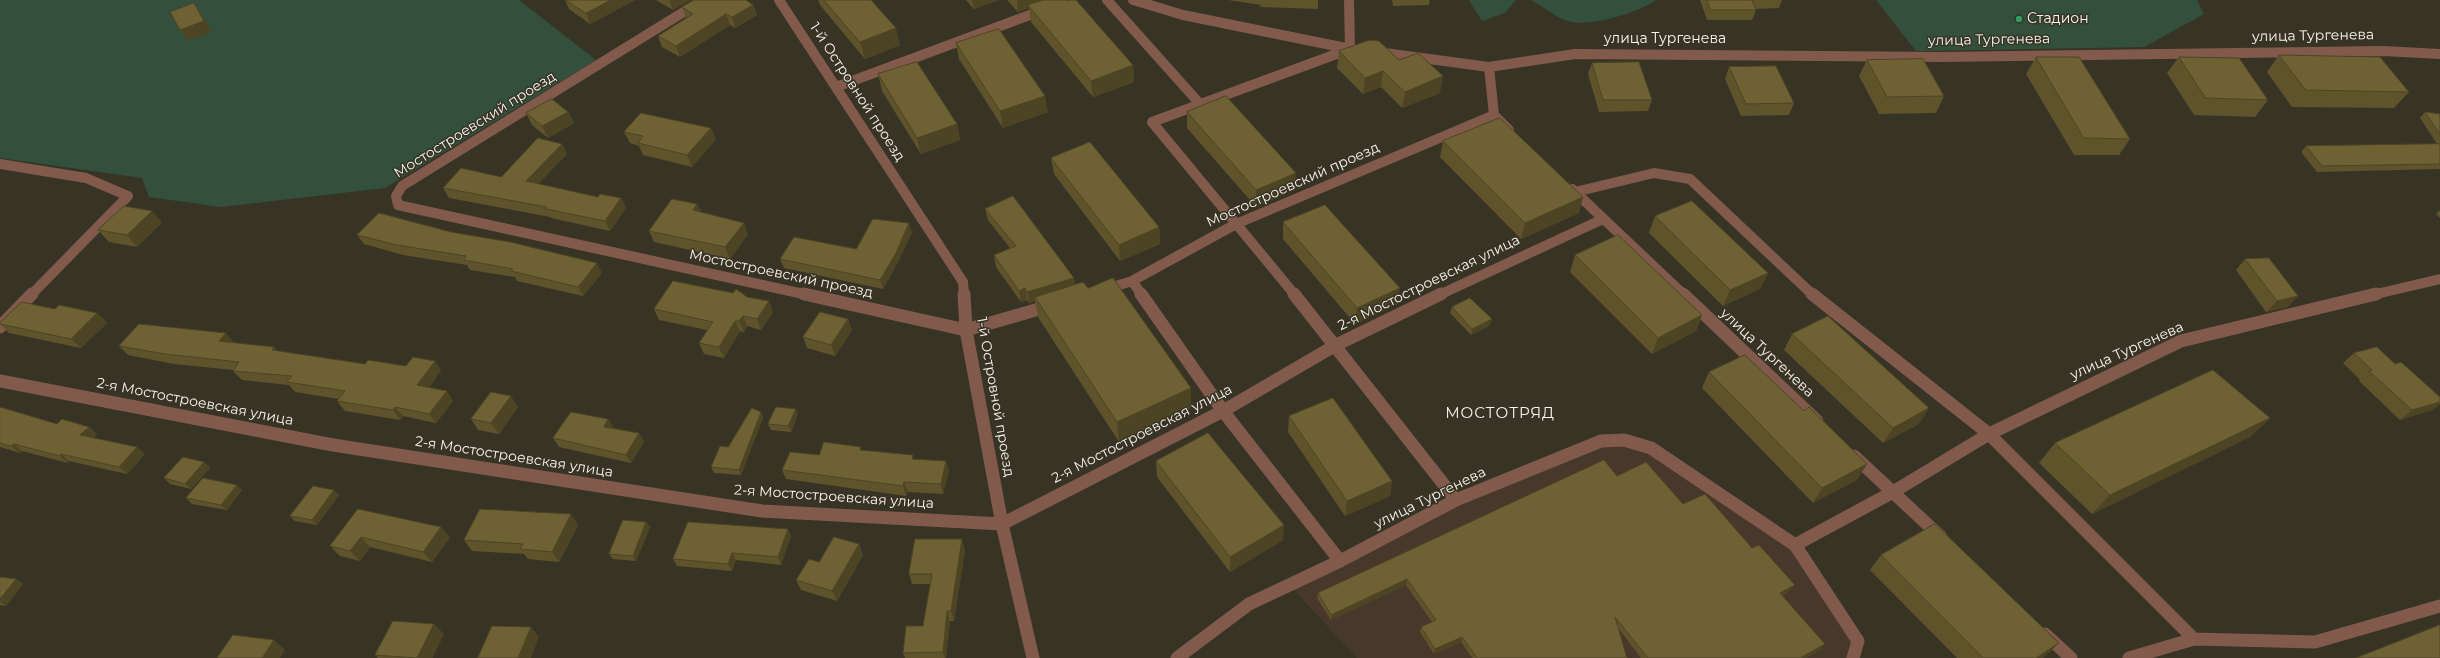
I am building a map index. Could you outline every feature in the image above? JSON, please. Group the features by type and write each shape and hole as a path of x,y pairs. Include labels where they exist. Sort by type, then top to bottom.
{"street":[{"name":"Мостостроевский проезд","path":"703,0 402,186 396,196 398,205 966,330 1065,301"},
{"name":"1-й Островной проезд","path":"779,0 964,282 966,330 1002,524 1033,658"},
{"path":"836,87 1070,0"},
{"path":"1107,0 1200,104"},
{"name":"улица Тургенева","path":"1133,0 1183,15 1358,50 1489,67 1575,54 1942,57 2383,51 2440,54"},
{"path":"1349,0 1358,50 1152,122 1336,345 1456,500"},
{"path":"1489,67 1494,115 1517,137"},
{"name":"Мостостроевский проезд","path":"1088,294 1132,281 1236,224 1494,115"},
{"path":"0,164 86,178 128,196 0,327"},
{"path":"1575,192 1654,173 1690,179 1820,302 1989,434 2194,640"},
{"name":"улица Тургенева","path":"1563,181 1829,432"},
{"name":"2-я Мостостроевская улица","path":"0,381 333,445 762,511 1002,524 1223,412 1336,345 1603,219"},
{"name":"улица Тургенева","path":"1177,658 1249,604 1340,561 1456,500 1601,441 1624,440 1651,448 1795,545 1893,492 1989,434 2181,341 2440,278"},
{"path":"1132,281 1223,412 1340,561"},
{"path":"1846,448 1950,546"},
{"path":"1795,545 1858,641 1853,658"},
{"path":"2128,658 2194,640 2315,642 2440,606"},
{"path":"2036,626 2071,658"}],"shaded area":[{"path":"1601,441 1651,448 1797,548 1861,658 1357,658 1289,585 1456,500"}],"green space":[{"path":"0,0 519,0 596,60 385,188 221,207 149,197 142,178 0,158"},
{"path":"1469,0 1516,0 1505,13 1482,21"},
{"path":"1531,0 1656,0 1648,5 1614,18 1577,23 1559,17"},
{"path":"1876,0 2197,0 2204,14 2144,47 1916,51"}],"building":[{"path":"566,0 611,0 586,13"},
{"path":"694,0 746,0 753,5 732,17 726,14 676,46 658,36 693,14 682,7"},
{"path":"824,0 871,0 896,28 860,42"},
{"path":"1043,0 1076,0 1133,65 1091,81 1028,5"},
{"path":"1707,0 1752,0 1756,10 1711,10"},
{"path":"194,3 204,21 180,30 170,12"},
{"path":"999,29 1045,96 1000,111 956,43"},
{"path":"1370,40 1379,41 1399,60 1418,53 1443,76 1405,92 1383,71 1365,78 1339,51"},
{"path":"2279,55 2380,57 2409,92 2306,90"},
{"path":"2036,57 2079,57 2130,139 2084,138"},
{"path":"2179,57 2239,58 2268,100 2206,98"},
{"path":"1923,59 1944,96 1887,97 1867,60"},
{"path":"917,62 957,124 917,138 878,74"},
{"path":"1639,62 1652,100 1603,100 1592,63"},
{"path":"1776,66 1794,103 1746,104 1729,67"},
{"path":"1226,96 1296,173 1256,190 1187,112"},
{"path":"552,99 568,112 542,126 526,113"},
{"path":"2425,112 2440,114 2440,134"},
{"path":"641,113 711,128 687,155 638,143 643,136 624,132"},
{"path":"1500,118 1583,197 1525,223 1443,141"},
{"path":"538,138 562,144 526,181 598,197 600,194 621,198 605,221 546,209 547,207 443,188 461,168 501,177"},
{"path":"1090,142 1159,227 1119,245 1051,158"},
{"path":"2440,144 2440,164 2322,166 2306,146"},
{"path":"1013,196 1074,278 1027,292 1025,288 1019,291 994,255 1016,246 985,209"},
{"path":"672,199 697,204 693,210 744,223 725,247 649,231"},
{"path":"1692,201 1768,273 1730,290 1655,216"},
{"path":"1325,205 1400,288 1357,308 1283,222"},
{"path":"124,206 152,211 127,235 98,230"},
{"path":"379,213 451,232 510,242 597,263 578,287 511,271 513,269 464,260 466,256 397,245 357,235"},
{"path":"873,219 909,223 896,253 880,280 780,259 794,237 856,249"},
{"path":"1618,235 1702,315 1658,338 1575,255"},
{"path":"2269,258 2298,296 2277,301 2245,259"},
{"path":"1113,278 1191,388 1117,422 1035,297 1083,282 1088,288"},
{"path":"673,281 733,293 736,289 747,297 769,301 757,319 743,316 739,321 735,321 719,347 699,343 713,322 654,309"},
{"path":"1470,298 1492,319 1472,329 1452,307"},
{"path":"22,302 55,309 59,305 97,313 71,339 0,324"},
{"path":"820,312 848,319 831,345 803,337"},
{"path":"1828,316 1929,408 1893,428 1792,334"},
{"path":"139,324 226,333 219,341 274,347 272,350 365,364 368,360 406,366 413,357 435,361 417,385 447,391 429,414 395,407 393,410 337,401 345,391 287,382 292,376 233,371 239,362 165,354 119,346"},
{"path":"2377,347 2395,364 2401,362 2440,397 2440,402 2412,410 2369,371 2372,370 2354,353"},
{"path":"1745,355 1804,411 1809,407 1867,464 1822,488 1709,372"},
{"path":"2213,370 2270,418 2110,495 2055,443"},
{"path":"491,392 511,396 491,423 471,419"},
{"path":"1333,398 1392,481 1347,501 1289,416"},
{"path":"0,407 57,424 62,419 89,427 80,435 137,447 119,467 61,454 60,456 14,444 11,446 0,443"},
{"path":"776,407 796,409 788,426 768,424"},
{"path":"752,408 761,412 739,470 711,467 720,446 728,447"},
{"path":"571,412 608,419 604,427 639,433 626,455 553,438"},
{"path":"1208,433 1284,525 1230,557 1156,461"},
{"path":"824,442 861,447 860,450 913,455 912,459 946,461 941,484 904,482 903,486 782,470 790,452 819,455"},
{"path":"183,457 204,462 185,484 164,478"},
{"path":"1604,460 1617,476 1646,462 1683,504 1705,494 1752,548 1759,545 1795,585 1780,593 1825,644 1800,658 1648,658 1615,617 1627,658 1477,658 1462,637 1435,649 1421,627 1436,620 1407,579 1331,615 1318,593"},
{"path":"203,478 237,485 221,505 186,498"},
{"path":"313,486 334,490 312,520 290,516"},
{"path":"358,509 441,527 423,552 361,537 350,551 330,546"},
{"path":"480,509 571,514 552,552 520,549 523,544 464,540"},
{"path":"623,520 646,522 633,556 609,554"},
{"path":"688,522 788,529 778,557 732,553 728,564 673,559"},
{"path":"1935,524 2059,643 2036,658 1983,658 1881,555"},
{"path":"834,537 859,544 832,591 796,580 809,559 819,562"},
{"path":"915,539 962,539 951,611 947,611 943,652 903,653 906,626 923,626 932,574 909,574"},
{"path":"0,577 16,579 0,599"},
{"path":"393,621 434,624 417,658 375,655"},
{"path":"2440,625 2440,658 2356,658"},
{"path":"492,626 531,627 518,658 478,658"},
{"path":"233,635 274,640 262,658 217,658"}],"place":[{"name":"Стадион","path":"2019,19"}],"district":[{"name":"МОСТОТРЯД","path":"1500,414"}]}
